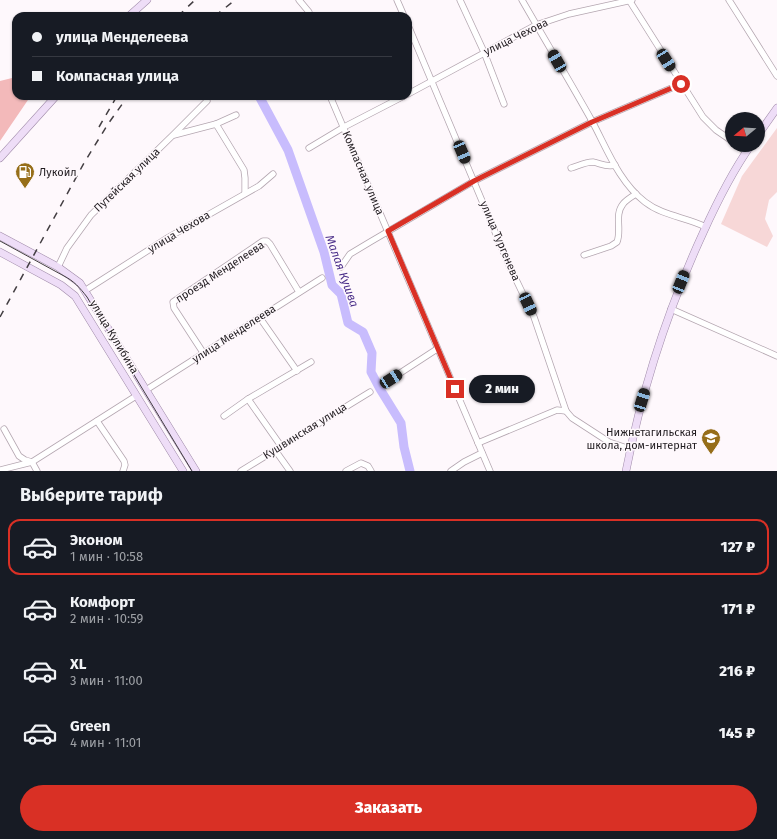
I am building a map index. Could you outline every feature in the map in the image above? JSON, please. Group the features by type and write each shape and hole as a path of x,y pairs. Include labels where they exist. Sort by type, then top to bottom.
{"main road":[{"path":"134,12 147,0"},
{"path":"1,157 52,100"},
{"path":"765,125 777,108"},
{"path":"626,471 641,406 671,309 686,269 724,190 746,152"},
{"name":"улица Кулибина","path":"0,236 58,267 80,283 86,290 196,471"},
{"name":"улица Кулибина","path":"0,252 61,285 76,296 183,471"}],"street":[{"path":"299,0 309,12"},
{"path":"397,0 402,12"},
{"path":"460,0 484,52 504,104"},
{"path":"522,0 615,165 636,194 656,210 677,218 696,222 706,228"},
{"path":"629,0 703,117 716,130 725,136"},
{"name":"улица Чехова","path":"412,92 536,25 569,14 632,0"},
{"path":"729,0 777,76"},
{"name":"улица Тургенева","path":"412,34 509,265 534,317 566,411"},
{"path":"341,267 350,254 474,181 592,122 681,84"},
{"name":"Компасная улица","path":"332,100 490,471"},
{"path":"309,148 344,127 396,100"},
{"name":"Путейская улица","path":"58,267 67,248 91,214 174,136 207,101"},
{"path":"174,136 216,124 236,115"},
{"path":"216,124 244,170 246,178 245,193"},
{"path":"571,168 588,162 608,166 615,165"},
{"name":"улица Чехова","path":"86,290 169,237 259,186 273,174"},
{"path":"584,255 611,246 617,242 619,237 618,214 623,204 636,194"},
{"name":"проезд Менделеева","path":"204,354 174,308 173,302 263,241 267,241 270,244 299,292"},
{"name":"улица Менделеева","path":"146,390 322,278"},
{"path":"671,309 777,356"},
{"path":"260,318 296,371"},
{"path":"391,379 437,349"},
{"path":"224,416 248,399 311,362"},
{"name":"Кушвинская улица","path":"241,471 370,392"},
{"path":"0,470 32,462 136,396"},
{"path":"248,399 281,446"},
{"path":"478,443 557,410 566,411 572,418 609,442 630,449"},
{"path":"96,422 124,461 125,465 123,471"},
{"path":"4,429 19,456 32,462 37,471"},
{"path":"275,450 290,471"},
{"path":"451,471 464,462 482,453"},
{"path":"346,471 361,463 368,466 371,471"}],"shaded area":[{"path":"12,78 12,100 28,100 0,141 0,81"},
{"path":"777,128 777,192 769,200 765,219 773,236 767,247 721,224 742,176 760,152 765,152 765,144"}],"waterway":[{"name":"Малая Кушва","path":"261,100 288,150 324,252 332,285 341,294 348,323 363,332 372,353 371,372 401,423 404,447 410,471"}],"tram line":[{"path":"0,241 68,278 82,291 192,471"}],"railway":[{"path":"182,12 195,0"},
{"path":"220,12 235,0"},
{"path":"99,127 115,100"},
{"path":"0,317 84,163 108,124 125,100"}],"place":[{"name":"Лукойл","path":"25,189"},
{"name":"Нижнетагильская школа, дом-интернат","path":"711,455"}],"route":[{"path":"455,389 388,231 474,181 592,122 681,84"}]}
